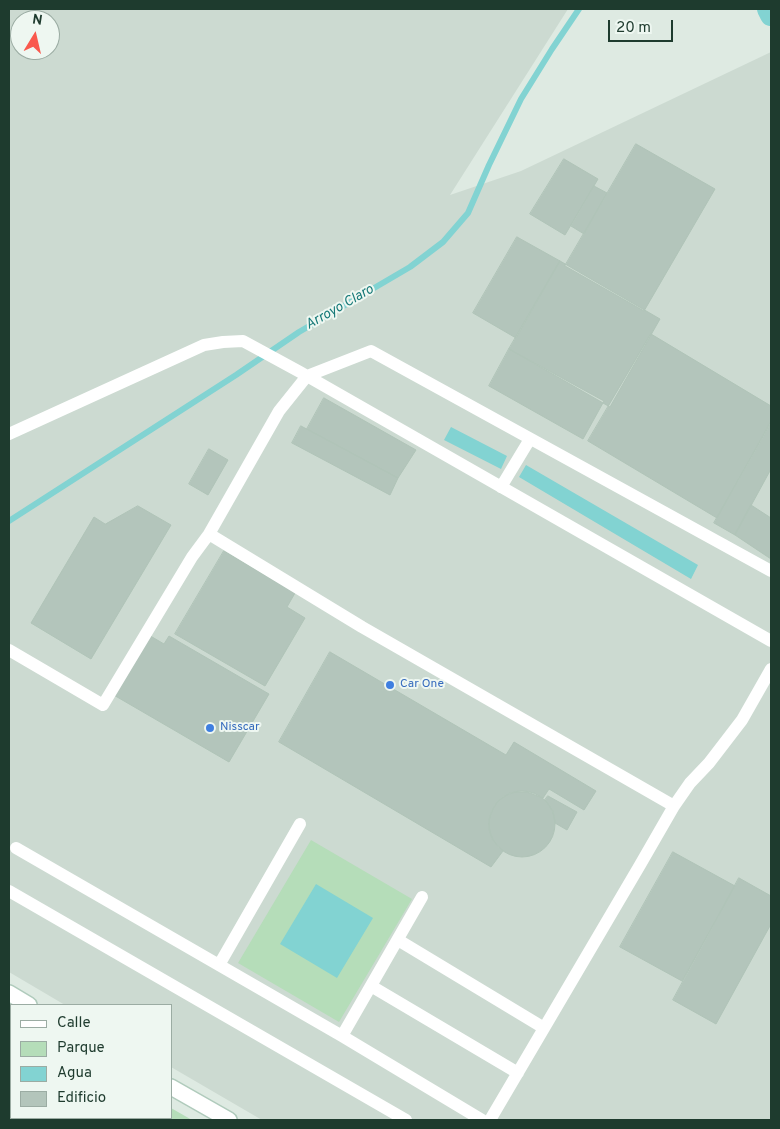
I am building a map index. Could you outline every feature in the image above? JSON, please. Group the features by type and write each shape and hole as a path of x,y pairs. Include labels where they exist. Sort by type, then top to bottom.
{"street":[{"path":"9,993 27,1004"},
{"path":"172,1088 229,1120"}],"lane":[{"path":"9,434 204,345 243,341 771,641"},
{"path":"9,650 102,705 192,557 209,534 279,411 304,374 371,351 771,572"},
{"path":"501,487 530,439"},
{"path":"209,534 378,636 674,806"},
{"path":"490,1120 674,806 690,783 709,763 742,720 771,669"},
{"path":"219,965 300,824"},
{"path":"16,848 342,1036 482,1120"},
{"path":"9,892 406,1120"},
{"path":"342,1036 422,897"},
{"path":"398,940 544,1028"},
{"path":"371,986 518,1073"}],"shaded area":[{"name":"Car One","path":"9,9 568,9 450,195 521,171 771,52 771,1120 262,1120 172,1068 172,1004 63,1004 9,972"}],"green space":[{"path":"311,840 412,899 339,1022 238,963"},
{"path":"9,1012 10,1119 172,1119 172,1109 192,1120 9,1120"}],"water":[{"path":"451,427 507,456 501,469 444,440"},
{"path":"526,465 698,565 691,579 519,477"},
{"path":"316,884 373,918 337,978 280,944"}],"building":[{"path":"636,144 715,189 644,311 565,266"},
{"path":"564,159 598,179 565,235 530,214"},
{"path":"594,186 607,193 584,234 571,226"},
{"path":"517,237 560,261 516,338 473,313"},
{"path":"560,261 660,319 610,407 509,349"},
{"path":"651,334 771,406 771,421 717,518 588,441"},
{"path":"509,349 604,401 583,439 489,386"},
{"path":"324,398 416,450 398,478 307,429"},
{"path":"771,423 771,469 735,535 714,523"},
{"path":"301,426 398,478 390,495 292,443"},
{"path":"209,449 228,460 208,495 189,484"},
{"path":"751,505 771,518 771,559 735,535"},
{"path":"138,506 171,525 91,659 31,623 94,517 105,524"},
{"path":"224,551 295,593 287,607 305,618 265,686 175,634"},
{"name":"Nisscar","path":"147,634 164,644 169,636 269,694 229,762 112,694"},
{"path":"330,652 506,755 514,742 596,791 584,810 549,789 543,798 527,792 516,792 498,801 489,819 489,829 492,839 503,851 491,867 279,742"},
{"path":"522,791 534,794 545,801 552,812 555,824 552,836 545,847 534,854 522,857 510,854 499,847 492,836 489,824 492,812 499,801 510,794"},
{"path":"548,796 577,812 567,830 555,823 553,811 545,800"},
{"path":"673,852 735,886 682,981 620,947"},
{"path":"739,878 771,896 771,924 716,1024 673,1000"}],"waterway":[{"name":"Arroyo Claro","path":"9,521 236,375 299,332 410,267 443,242 468,213 521,99 579,9"},
{"path":"768,9 771,15"}],"place":[{"name":"Car One","path":"390,685"},
{"name":"Nisscar","path":"210,728"}]}
